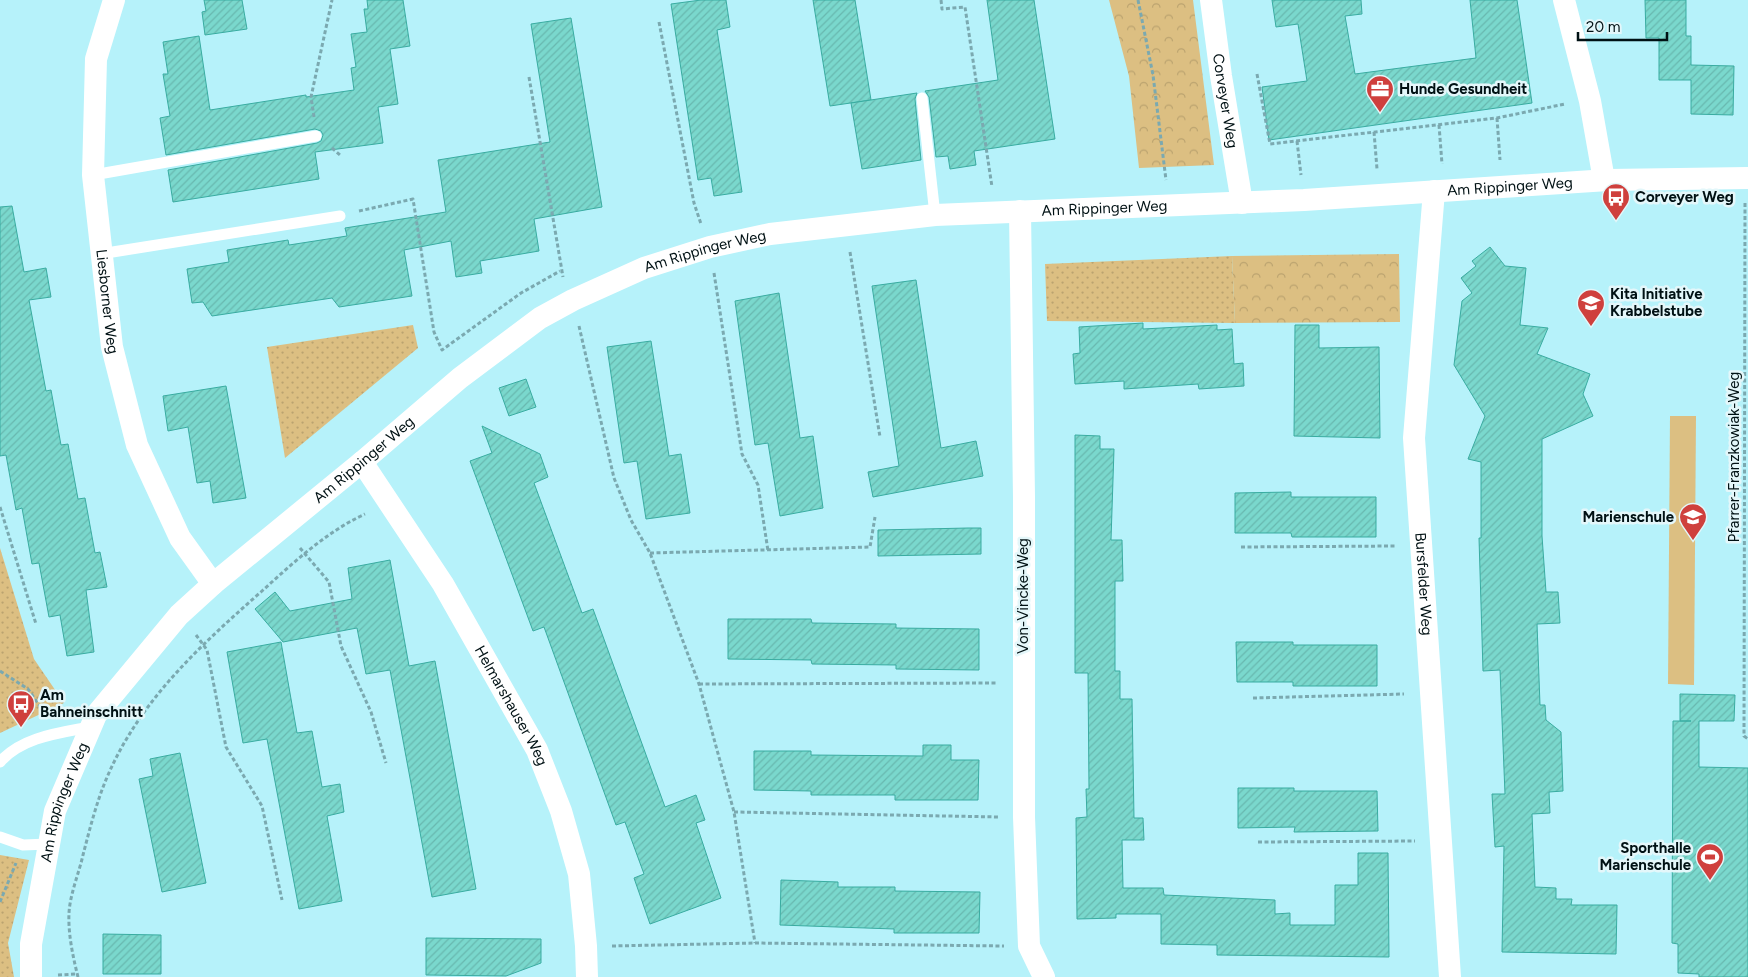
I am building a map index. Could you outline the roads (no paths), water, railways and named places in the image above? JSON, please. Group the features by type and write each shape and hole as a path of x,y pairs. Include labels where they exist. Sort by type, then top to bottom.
{"street":[{"name":"Liesborner Weg","path":"114,0 96,59 93,175 100,254 112,347 137,445 180,538 213,584"},
{"name":"Corveyer Weg","path":"1211,0 1221,76 1242,203"},
{"path":"1564,0 1590,101 1604,180"},
{"name":"Am Rippinger Weg","path":"31,977 30,944 55,811 96,715 179,616 213,584 362,462 460,378 540,318 573,300 644,268 710,247 770,234 935,214 1169,207 1604,180 1743,178"},
{"name":"Bursfelder Weg","path":"1434,191 1414,438 1450,977"},
{"name":"Von-Vincke-Weg","path":"1020,211 1024,497 1024,818 1029,946 1044,977"},
{"name":"Helmarshauser Weg","path":"362,462 443,584 537,750 561,811 579,874 587,977"}],"lane":[{"path":"922,98 935,214"},
{"path":"93,175 316,136"},
{"path":"100,254 340,216"},
{"path":"0,762 10,751 55,734 90,727"},
{"path":"0,837 23,845 49,844"}],"place":[{"name":"Hunde Gesundheit","path":"1380,113"},
{"name":"Corveyer Weg","path":"1616,221"},
{"name":"Kita Initiative Krabbelstube","path":"1591,327"},
{"name":"Marienschule","path":"1693,541"},
{"name":"Am Bahneinschnitt","path":"21,728"},
{"name":"Sporthalle Marienschule","path":"1710,881"}]}
